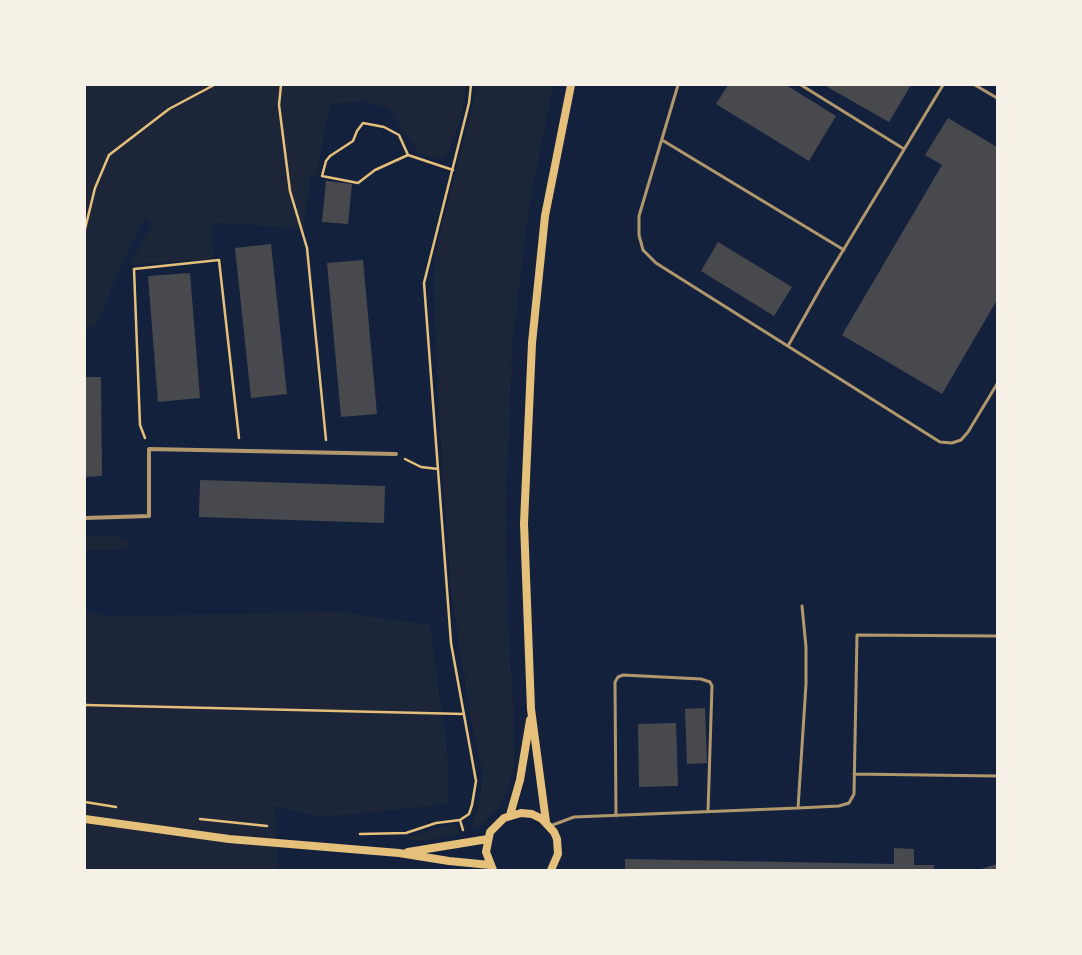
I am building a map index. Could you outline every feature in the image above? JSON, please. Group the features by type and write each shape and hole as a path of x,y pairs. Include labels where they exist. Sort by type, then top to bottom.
{"main road":[{"path":"551,870 556,861 558,846 557,839 548,824 531,710 524,523 532,343 545,216 571,85"},
{"path":"510,815 520,780 531,710"},
{"path":"85,819 250,842 399,854 491,867 486,852 488,839 494,827 510,815 526,813 537,816 548,824"},
{"path":"399,854 488,839"}],"street":[{"path":"85,518 149,516 148,449 396,454"}],"lane":[{"path":"678,85 639,216 639,235 643,250 656,263 940,442 952,444 961,440 968,432 997,384"},
{"path":"801,85 904,149"},
{"path":"788,346 943,85"},
{"path":"975,85 997,98"},
{"path":"662,140 844,250"},
{"path":"798,808 806,684 806,647 802,606"},
{"path":"548,824 574,817 839,806 849,803 854,794 856,635 997,636"},
{"path":"616,816 615,682 618,677 623,675 701,679 710,682 712,686 708,812"},
{"path":"854,774 997,776"}],"path":[{"path":"85,229 96,188 109,155 169,109 214,85"},
{"path":"281,85 279,105 290,191 307,248 327,452"},
{"path":"359,834 406,833 436,823 460,820 469,814 476,781 451,643 424,283 469,103 471,85"},
{"path":"408,154 375,170 358,183 322,176 326,161 330,156 354,141 357,131 363,123 384,126 399,135 408,154 452,170"},
{"path":"148,449 140,425 134,269 219,260 240,451"},
{"path":"396,454 421,467 438,469"},
{"path":"85,705 464,714"},
{"path":"85,802 122,808"},
{"path":"195,818 269,826"},
{"path":"460,820 465,843"}],"shaded area":[{"path":"85,85 466,85 461,119 448,153 441,159 419,153 388,108 363,101 330,104 317,174 310,176 304,228 212,223 213,259 129,265 152,225 145,217 121,266 97,324 85,330"},
{"path":"478,85 553,85 528,214 513,338 506,500 508,626 514,716 514,771 498,810 482,824 472,828 480,798 483,774 470,715 451,590 438,401 434,283 436,248"},
{"path":"85,536 116,536 131,543 129,547 122,550 85,550"},
{"path":"85,611 106,616 341,612 430,625 447,750 449,804 324,817 275,807 278,870 85,870"},
{"path":"450,824 458,827 459,834 430,840 405,838"}],"building":[{"path":"728,85 786,85 836,116 809,161 716,104"},
{"path":"824,85 911,85 889,122"},
{"path":"948,118 997,147 997,300 942,394 842,335 942,165 925,155"},
{"path":"326,181 352,184 348,224 322,222"},
{"path":"718,242 792,287 774,316 701,271"},
{"path":"271,244 287,394 251,398 235,248"},
{"path":"363,260 377,414 341,417 327,263"},
{"path":"190,273 200,398 158,402 148,276"},
{"path":"85,377 101,377 102,476 85,477"},
{"path":"200,480 385,486 384,523 199,517"},
{"path":"705,708 707,763 687,764 685,709"},
{"path":"676,723 678,786 639,787 638,724"},
{"path":"894,848 914,849 914,865 934,865 934,870 625,870 625,859 894,864"},
{"path":"997,864 997,870 978,870"}]}
